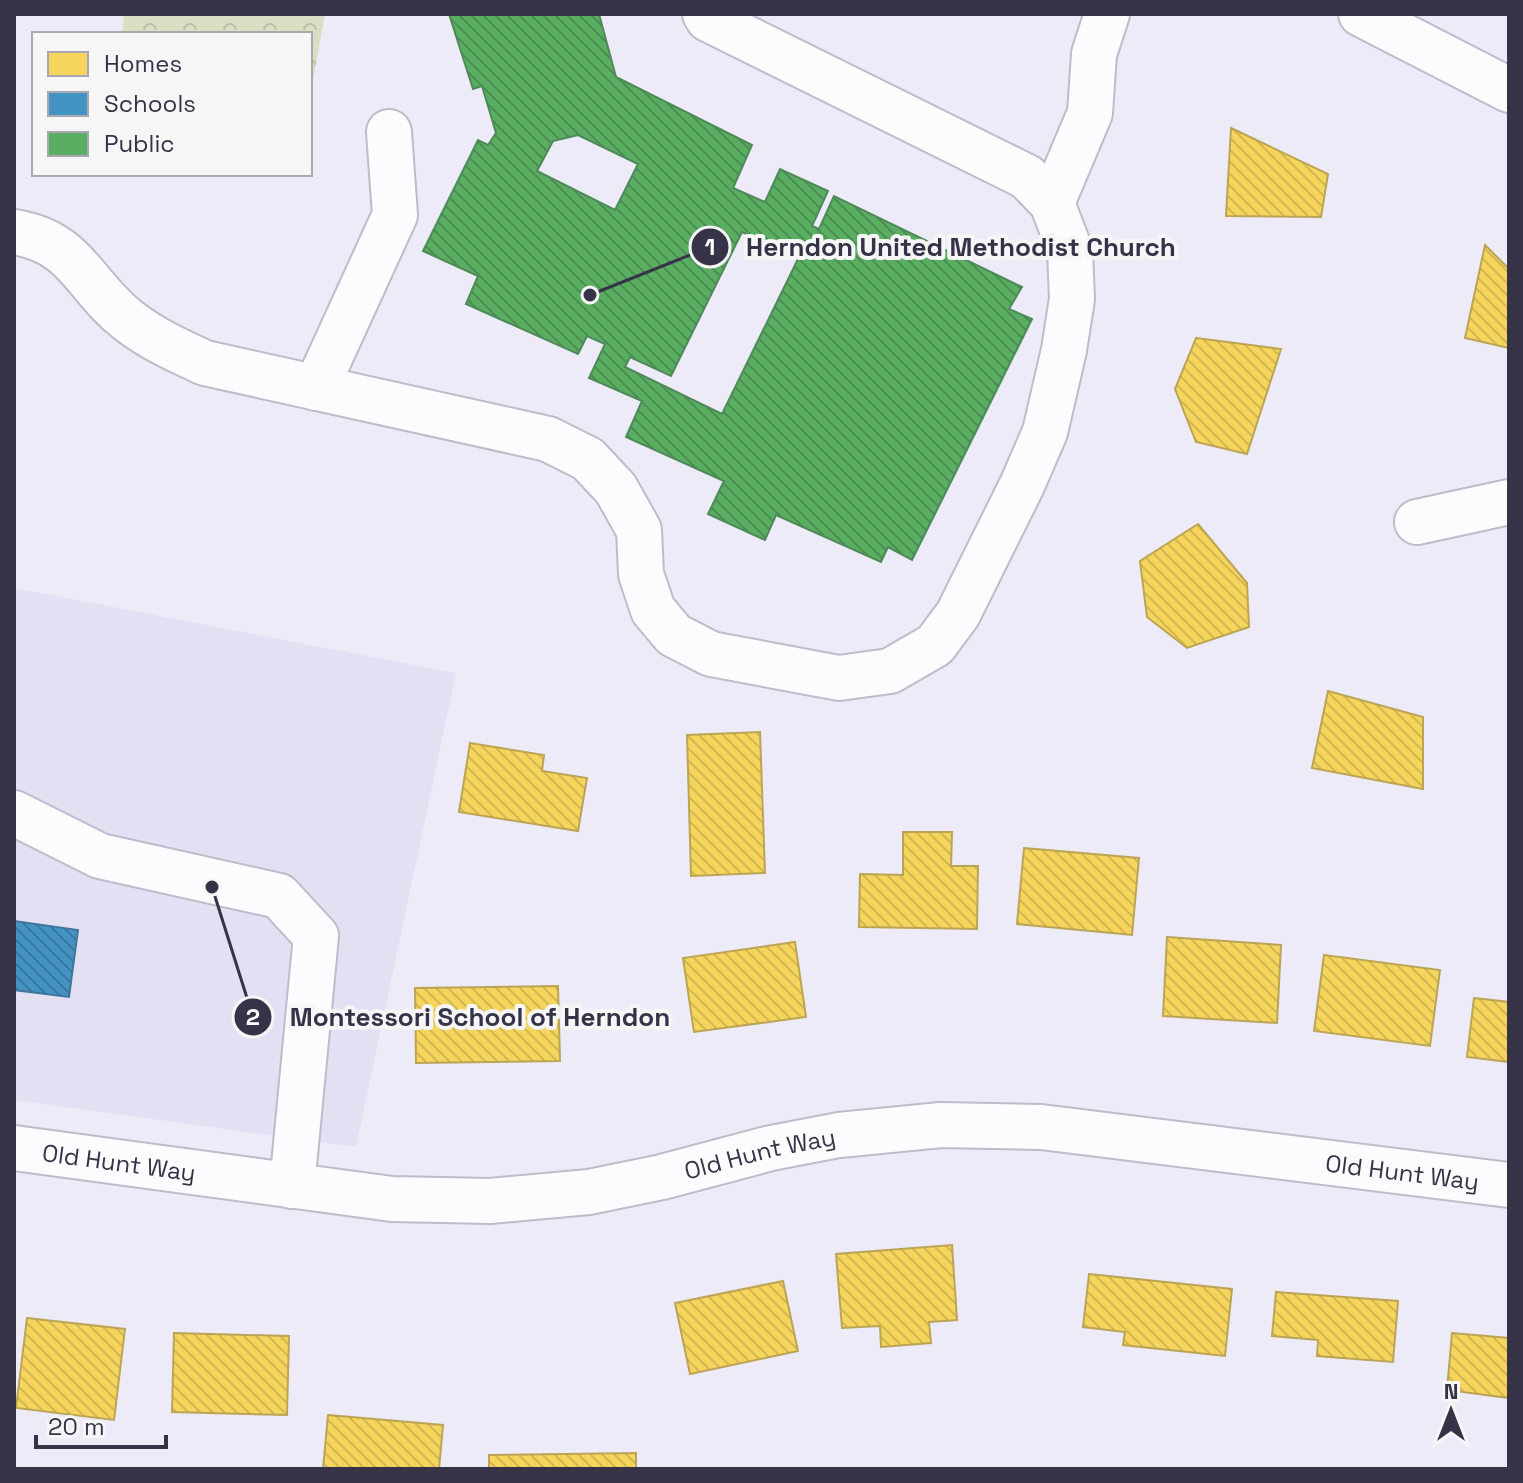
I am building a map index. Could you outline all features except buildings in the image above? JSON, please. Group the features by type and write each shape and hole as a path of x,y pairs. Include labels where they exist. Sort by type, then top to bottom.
{"street":[{"path":"14,232 31,235 63,250 127,319 160,342 205,363 548,439 588,459 616,489 639,530 641,574 653,610 674,635 711,654 839,678 890,671 935,645 958,614 1045,432 1072,299 1070,250 1052,203 1027,177 708,19 705,14"},
{"path":"1052,203 1090,113 1094,54 1107,14"},
{"path":"1361,14 1509,90"},
{"path":"316,388 395,215 389,132"},
{"path":"1417,522 1509,502"},
{"path":"14,813 100,856 279,896 316,936 292,1186"},
{"name":"Old Hunt Way","path":"14,1148 392,1199 490,1201 589,1192 662,1177 771,1148 839,1135 941,1125 1041,1127 1509,1185"}],"shaded area":[{"path":"14,588 456,673 356,1147 14,1100"}],"green space":[{"path":"124,14 325,14 312,86 312,32 122,32"}],"place":[{"name":"Herndon United Methodist Church","path":"590,295"},
{"name":"Montessori School of Herndon","path":"212,887"}]}
